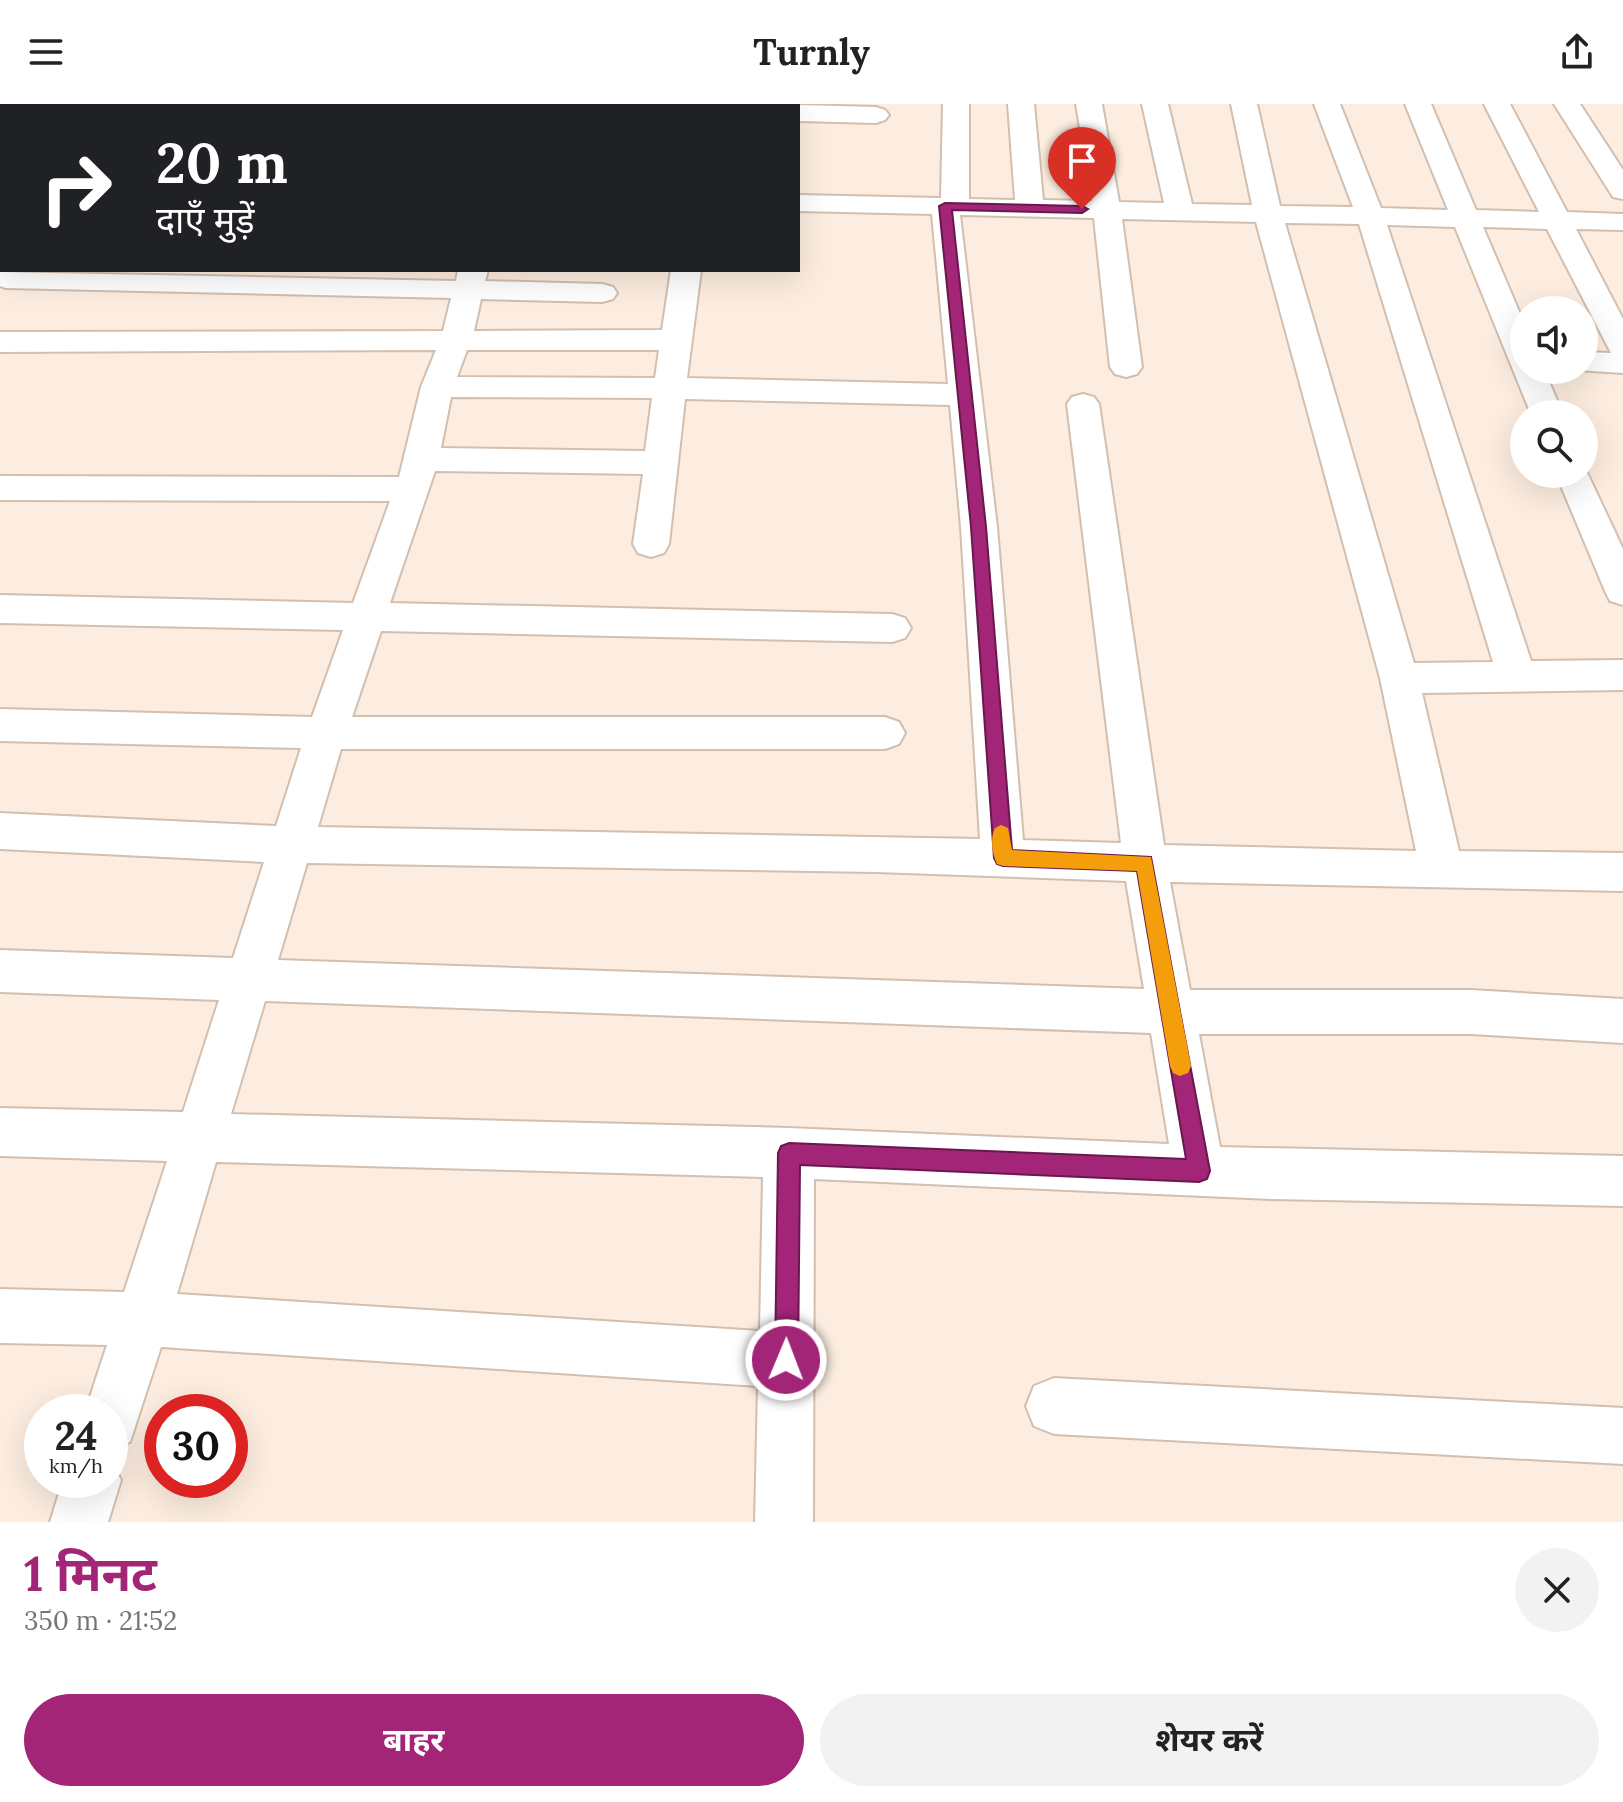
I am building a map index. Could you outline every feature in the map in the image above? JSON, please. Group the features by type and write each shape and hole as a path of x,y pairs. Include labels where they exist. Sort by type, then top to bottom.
{"street":[{"path":"956,104 950,206 979,527 1003,858"},
{"path":"1021,104 1030,208"},
{"path":"1089,104 1107,210 1126,367"},
{"path":"1155,104 1180,212"},
{"path":"1244,104 1268,214 1399,678 1442,870"},
{"path":"1327,104 1370,216 1517,678"},
{"path":"1418,104 1510,327"},
{"path":"1497,104 1623,348"},
{"path":"1567,104 1623,191"},
{"path":"800,113 876,115"},
{"path":"800,203 1623,222"},
{"path":"651,544 686,272"},
{"path":"6,279 471,280 602,293"},
{"path":"119,1394 326,733 416,474 437,387 456,340 471,280"},
{"path":"0,342 675,340"},
{"path":"1598,362 1623,363"},
{"path":"437,387 672,388 965,395"},
{"path":"1083,404 1145,863 1199,1171"},
{"path":"0,488 662,463"},
{"path":"1579,488 1623,591"},
{"path":"0,609 892,628"},
{"path":"1399,678 1623,675"},
{"path":"0,725 326,733 885,733"},
{"path":"0,831 291,845 1623,872"},
{"path":"0,971 1171,1012 1471,1012 1623,1021"},
{"path":"0,1132 199,1140 789,1153 1199,1171 1623,1181"},
{"path":"784,1522 789,1153"},
{"path":"0,1316 142,1319 786,1360"},
{"path":"1054,1406 1623,1436"},
{"path":"79,1522 86,1498"}],"slow traffic":[{"path":"1001,833 1003,858 1145,863 1180,1066"}],"route":[{"path":"786,1360 789,1153 1199,1171 1145,863 1003,858 979,527 945,206 1082,209"}]}
